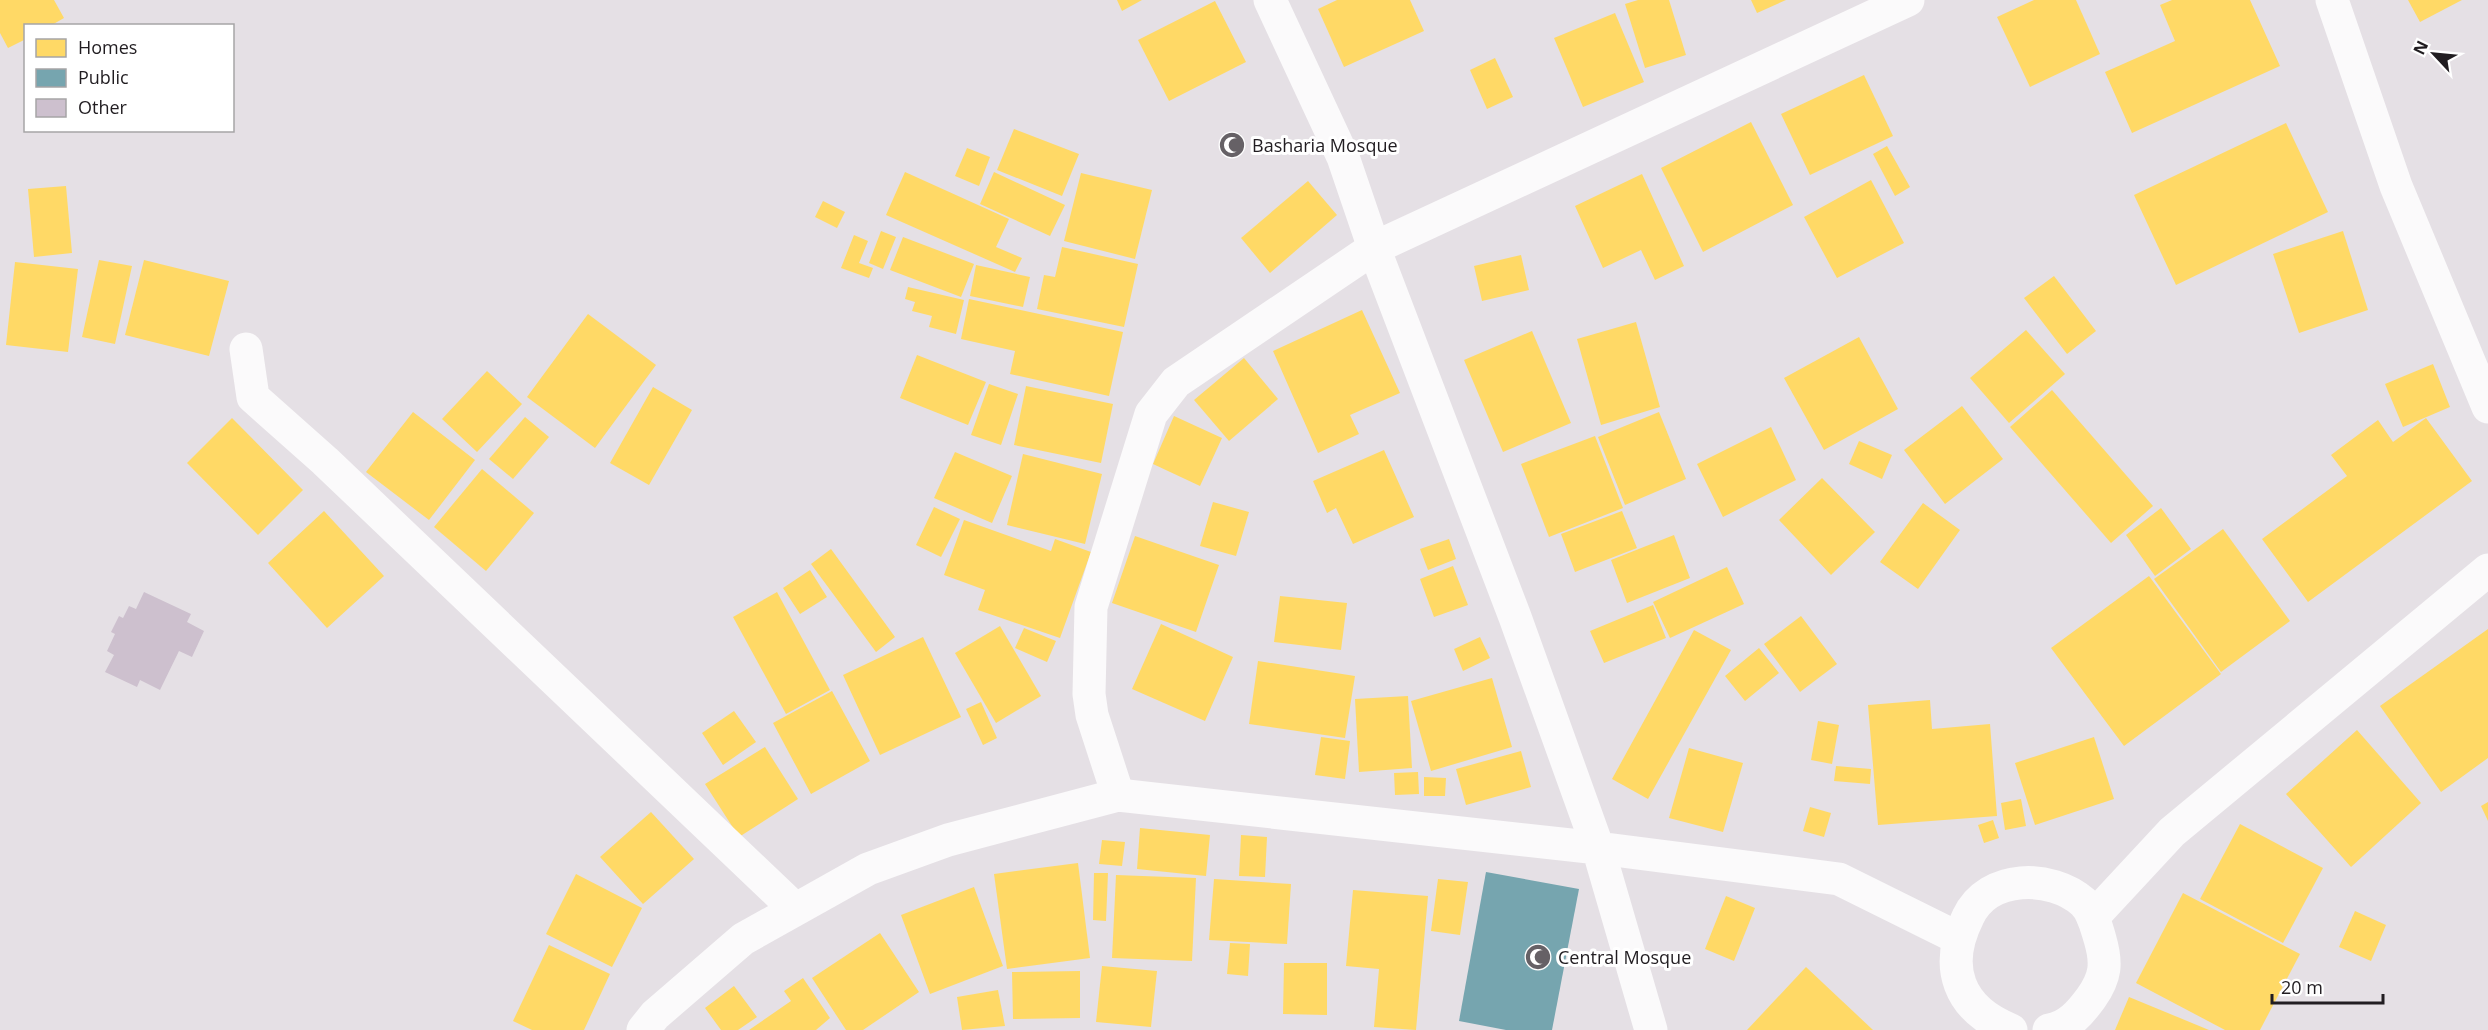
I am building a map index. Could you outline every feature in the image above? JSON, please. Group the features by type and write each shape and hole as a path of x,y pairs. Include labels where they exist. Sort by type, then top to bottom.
{"street":[{"path":"1270,0 1343,157 1374,248 1515,617 1598,848 1651,1030"},
{"path":"1118,795 1092,715 1089,694 1091,607 1151,414 1176,382 1374,248 1908,0"},
{"path":"2332,0 2396,186 2488,407"},
{"path":"246,349 253,397 326,461 795,909"},
{"path":"2093,917 2172,832 2488,570"},
{"path":"643,1030 655,1015 743,939 868,869 948,840 1118,795 1598,848 1839,879 1958,938"},
{"path":"2011,1030 1991,1022 1971,1005 1962,989 1955,964 1958,938 1970,912 1988,894 2013,884 2039,882 2062,888 2084,903 2093,917 2106,960 2100,986 2079,1016 2049,1030"}],"building: Homes":[{"path":"0,0 54,0 64,18 54,24 24,24 24,40 8,48 0,33"},
{"path":"1117,0 1142,0 1122,11"},
{"path":"1337,0 1410,0 1424,31 1344,67 1318,9"},
{"path":"1638,0 1669,0 1686,55 1645,68 1625,4"},
{"path":"1751,0 1786,0 1757,13"},
{"path":"2034,0 2076,0 2100,54 2030,87 1997,17"},
{"path":"2172,0 2250,0 2280,66 2132,133 2105,72 2175,41 2160,5"},
{"path":"2408,0 2462,0 2420,22"},
{"path":"1215,1 1246,62 1169,101 1138,40"},
{"path":"1615,13 1644,82 1583,107 1554,38"},
{"path":"1495,58 1513,97 1487,109 1470,70"},
{"path":"1864,75 1893,136 1810,175 1781,114"},
{"path":"1751,122 1793,205 1703,252 1661,168"},
{"path":"2286,123 2328,212 2176,285 2134,195"},
{"path":"1014,129 1079,154 1062,196 997,170"},
{"path":"1887,146 1910,187 1895,196 1873,154"},
{"path":"967,148 990,157 979,186 955,176"},
{"path":"905,172 1009,219 996,247 1022,258 1015,272 886,215"},
{"path":"994,172 1065,205 1050,236 980,204"},
{"path":"1081,173 1152,190 1135,259 1064,241"},
{"path":"1642,174 1684,266 1655,280 1641,250 1603,268 1575,206"},
{"path":"1871,180 1904,243 1837,278 1804,217"},
{"path":"1308,181 1337,215 1270,273 1241,238"},
{"path":"66,186 72,253 34,257 28,189"},
{"path":"823,201 845,212 837,228 815,217"},
{"path":"881,231 896,237 883,269 869,263"},
{"path":"2343,231 2368,310 2299,333 2273,254"},
{"path":"854,235 868,241 859,263 873,268 869,278 841,268"},
{"path":"903,237 974,264 961,297 890,270"},
{"path":"1062,247 1138,264 1124,327 1037,309 1044,275 1055,277"},
{"path":"1521,255 1529,290 1482,301 1474,266"},
{"path":"99,260 132,266 115,344 82,337"},
{"path":"144,260 229,281 209,356 125,335"},
{"path":"15,262 78,269 68,352 6,345"},
{"path":"976,265 1030,277 1023,307 970,296"},
{"path":"2054,276 2096,331 2067,354 2024,298"},
{"path":"908,287 964,300 956,334 929,327 932,316 912,311 915,302 905,299"},
{"path":"969,299 1123,332 1109,396 1010,374 1015,351 961,339"},
{"path":"1362,310 1400,393 1350,415 1359,434 1318,453 1273,351"},
{"path":"588,314 656,365 595,448 527,397"},
{"path":"1636,322 1660,407 1601,425 1577,339"},
{"path":"2026,330 2065,374 2009,423 1970,378"},
{"path":"1532,331 1571,423 1503,452 1464,360"},
{"path":"1859,337 1898,409 1824,450 1784,378"},
{"path":"917,355 986,382 968,425 900,398"},
{"path":"1244,358 1278,399 1229,441 1194,400"},
{"path":"2433,364 2450,407 2403,427 2385,384"},
{"path":"487,371 522,404 477,452 442,419"},
{"path":"989,384 1018,394 1001,445 971,435"},
{"path":"1026,386 1113,404 1101,463 1014,445"},
{"path":"653,387 692,410 649,485 610,463"},
{"path":"2052,390 2153,506 2111,543 2010,427"},
{"path":"1962,406 2003,459 1945,504 1904,450"},
{"path":"413,412 475,460 429,520 366,472"},
{"path":"1659,412 1686,479 1625,505 1598,437"},
{"path":"1174,416 1222,438 1200,486 1153,464"},
{"path":"525,417 549,437 513,479 489,459"},
{"path":"232,418 303,490 258,535 187,463"},
{"path":"2426,418 2472,481 2308,602 2262,539 2347,476 2331,455 2378,420 2393,442"},
{"path":"1771,427 1796,480 1723,517 1697,464"},
{"path":"1595,436 1623,508 1549,537 1521,464"},
{"path":"1859,441 1892,455 1882,479 1849,464"},
{"path":"1384,450 1414,517 1353,544 1336,508 1327,513 1313,481"},
{"path":"955,452 1012,476 992,523 934,498"},
{"path":"1023,454 1102,474 1085,544 1007,525"},
{"path":"482,469 534,513 486,571 434,527"},
{"path":"1822,478 1875,532 1831,575 1779,520"},
{"path":"1213,502 1249,512 1236,556 1200,546"},
{"path":"1923,503 1960,530 1918,589 1880,562"},
{"path":"934,507 960,519 941,557 916,545"},
{"path":"2161,508 2191,549 2155,576 2126,535"},
{"path":"324,511 384,576 327,628 268,563"},
{"path":"1622,511 1637,548 1575,572 1561,534"},
{"path":"964,520 1051,551 1055,539 1091,552 1060,638 978,610 985,590 944,575"},
{"path":"2223,529 2290,621 2221,672 2154,579"},
{"path":"1674,535 1690,578 1627,603 1611,560"},
{"path":"1135,536 1219,565 1196,632 1112,603"},
{"path":"1449,539 1456,559 1428,570 1420,549"},
{"path":"831,549 895,637 876,652 811,564"},
{"path":"1453,566 1468,605 1434,617 1420,579"},
{"path":"1727,567 1744,604 1670,638 1653,602"},
{"path":"810,570 827,597 800,614 783,588"},
{"path":"2149,576 2221,674 2124,746 2051,648"},
{"path":"777,592 830,690 786,714 733,617"},
{"path":"1280,596 1347,603 1341,650 1274,642"},
{"path":"1653,605 1666,638 1604,663 1590,631"},
{"path":"1801,616 1837,664 1800,692 1764,644"},
{"path":"1161,624 1233,657 1205,721 1132,689"},
{"path":"1000,626 1041,696 996,723 955,653"},
{"path":"1024,628 1056,641 1047,662 1015,648"},
{"path":"2488,629 2488,758 2441,792 2380,706"},
{"path":"1694,630 1731,650 1648,799 1612,779"},
{"path":"923,637 961,717 880,755 843,675"},
{"path":"1480,637 1490,658 1463,671 1454,649"},
{"path":"1759,648 1779,673 1745,701 1725,676"},
{"path":"1258,661 1355,676 1345,738 1249,724"},
{"path":"1492,678 1512,747 1431,771 1411,701"},
{"path":"832,691 870,761 811,794 773,723"},
{"path":"1408,696 1412,768 1359,772 1355,699"},
{"path":"1930,700 1932,729 1990,724 1997,816 1878,825 1868,705"},
{"path":"981,702 997,738 983,745 966,709"},
{"path":"734,711 756,742 723,765 702,733"},
{"path":"1818,721 1839,725 1832,764 1811,760"},
{"path":"2357,730 2421,803 2351,867 2286,794"},
{"path":"1321,737 1350,741 1345,779 1315,775"},
{"path":"2094,737 2114,799 2035,825 2015,763"},
{"path":"765,747 798,799 739,837 705,784"},
{"path":"1689,748 1743,763 1723,832 1669,818"},
{"path":"1521,751 1531,787 1466,805 1456,769"},
{"path":"1836,766 1871,769 1870,784 1834,781"},
{"path":"1418,772 1419,794 1395,795 1394,773"},
{"path":"1424,777 1446,778 1445,796 1424,796"},
{"path":"2021,799 2026,826 2005,830 2001,803"},
{"path":"2488,802 2488,821 2481,806"},
{"path":"1810,807 1831,813 1824,837 1803,831"},
{"path":"651,812 694,859 643,904 600,857"},
{"path":"1993,820 1999,838 1984,843 1978,825"},
{"path":"2240,824 2323,868 2283,943 2200,899"},
{"path":"1140,828 1210,835 1206,876 1137,869"},
{"path":"1241,835 1267,837 1265,877 1239,876"},
{"path":"1102,840 1125,842 1122,866 1099,864"},
{"path":"1078,863 1090,958 1007,969 994,874"},
{"path":"1094,873 1108,873 1106,921 1093,920"},
{"path":"576,874 642,908 612,967 546,934"},
{"path":"1116,875 1196,878 1192,961 1112,958"},
{"path":"1214,879 1291,884 1287,944 1209,940"},
{"path":"1438,879 1468,882 1460,935 1431,931"},
{"path":"974,887 1003,966 930,994 901,915"},
{"path":"1353,890 1428,896 1416,1030 1374,1027 1379,969 1346,966"},
{"path":"2183,893 2300,954 2260,1030 2225,1030 2136,983"},
{"path":"1726,896 1755,908 1734,961 1705,949"},
{"path":"2355,911 2386,925 2371,961 2339,947"},
{"path":"880,933 919,992 863,1030 846,1030 812,978"},
{"path":"1230,943 1250,944 1248,976 1227,974"},
{"path":"549,945 610,974 584,1030 532,1030 513,1021"},
{"path":"1284,963 1327,963 1327,1015 1283,1014"},
{"path":"1102,966 1157,971 1151,1027 1096,1022"},
{"path":"1806,967 1873,1030 1747,1030"},
{"path":"1080,971 1080,1018 1013,1019 1012,972"},
{"path":"803,978 830,1018 816,1030 749,1030 791,1001 784,991"},
{"path":"734,986 757,1017 738,1030 721,1030 705,1008"},
{"path":"998,990 1005,1026 962,1030 957,997"},
{"path":"2129,997 2209,1030 2115,1030"}],"building: Public":[{"path":"1486,872 1579,889 1552,1030 1506,1030 1459,1021"}],"building: Other":[{"path":"144,592 191,614 187,622 204,631 192,657 179,651 160,690 140,680 137,687 105,672 114,655 107,651 115,634 111,632 119,616 123,618 129,606 136,609"}],"place":[{"name":"Basharia Mosque","path":"1232,145"},
{"name":"Central Mosque","path":"1538,957"}]}
